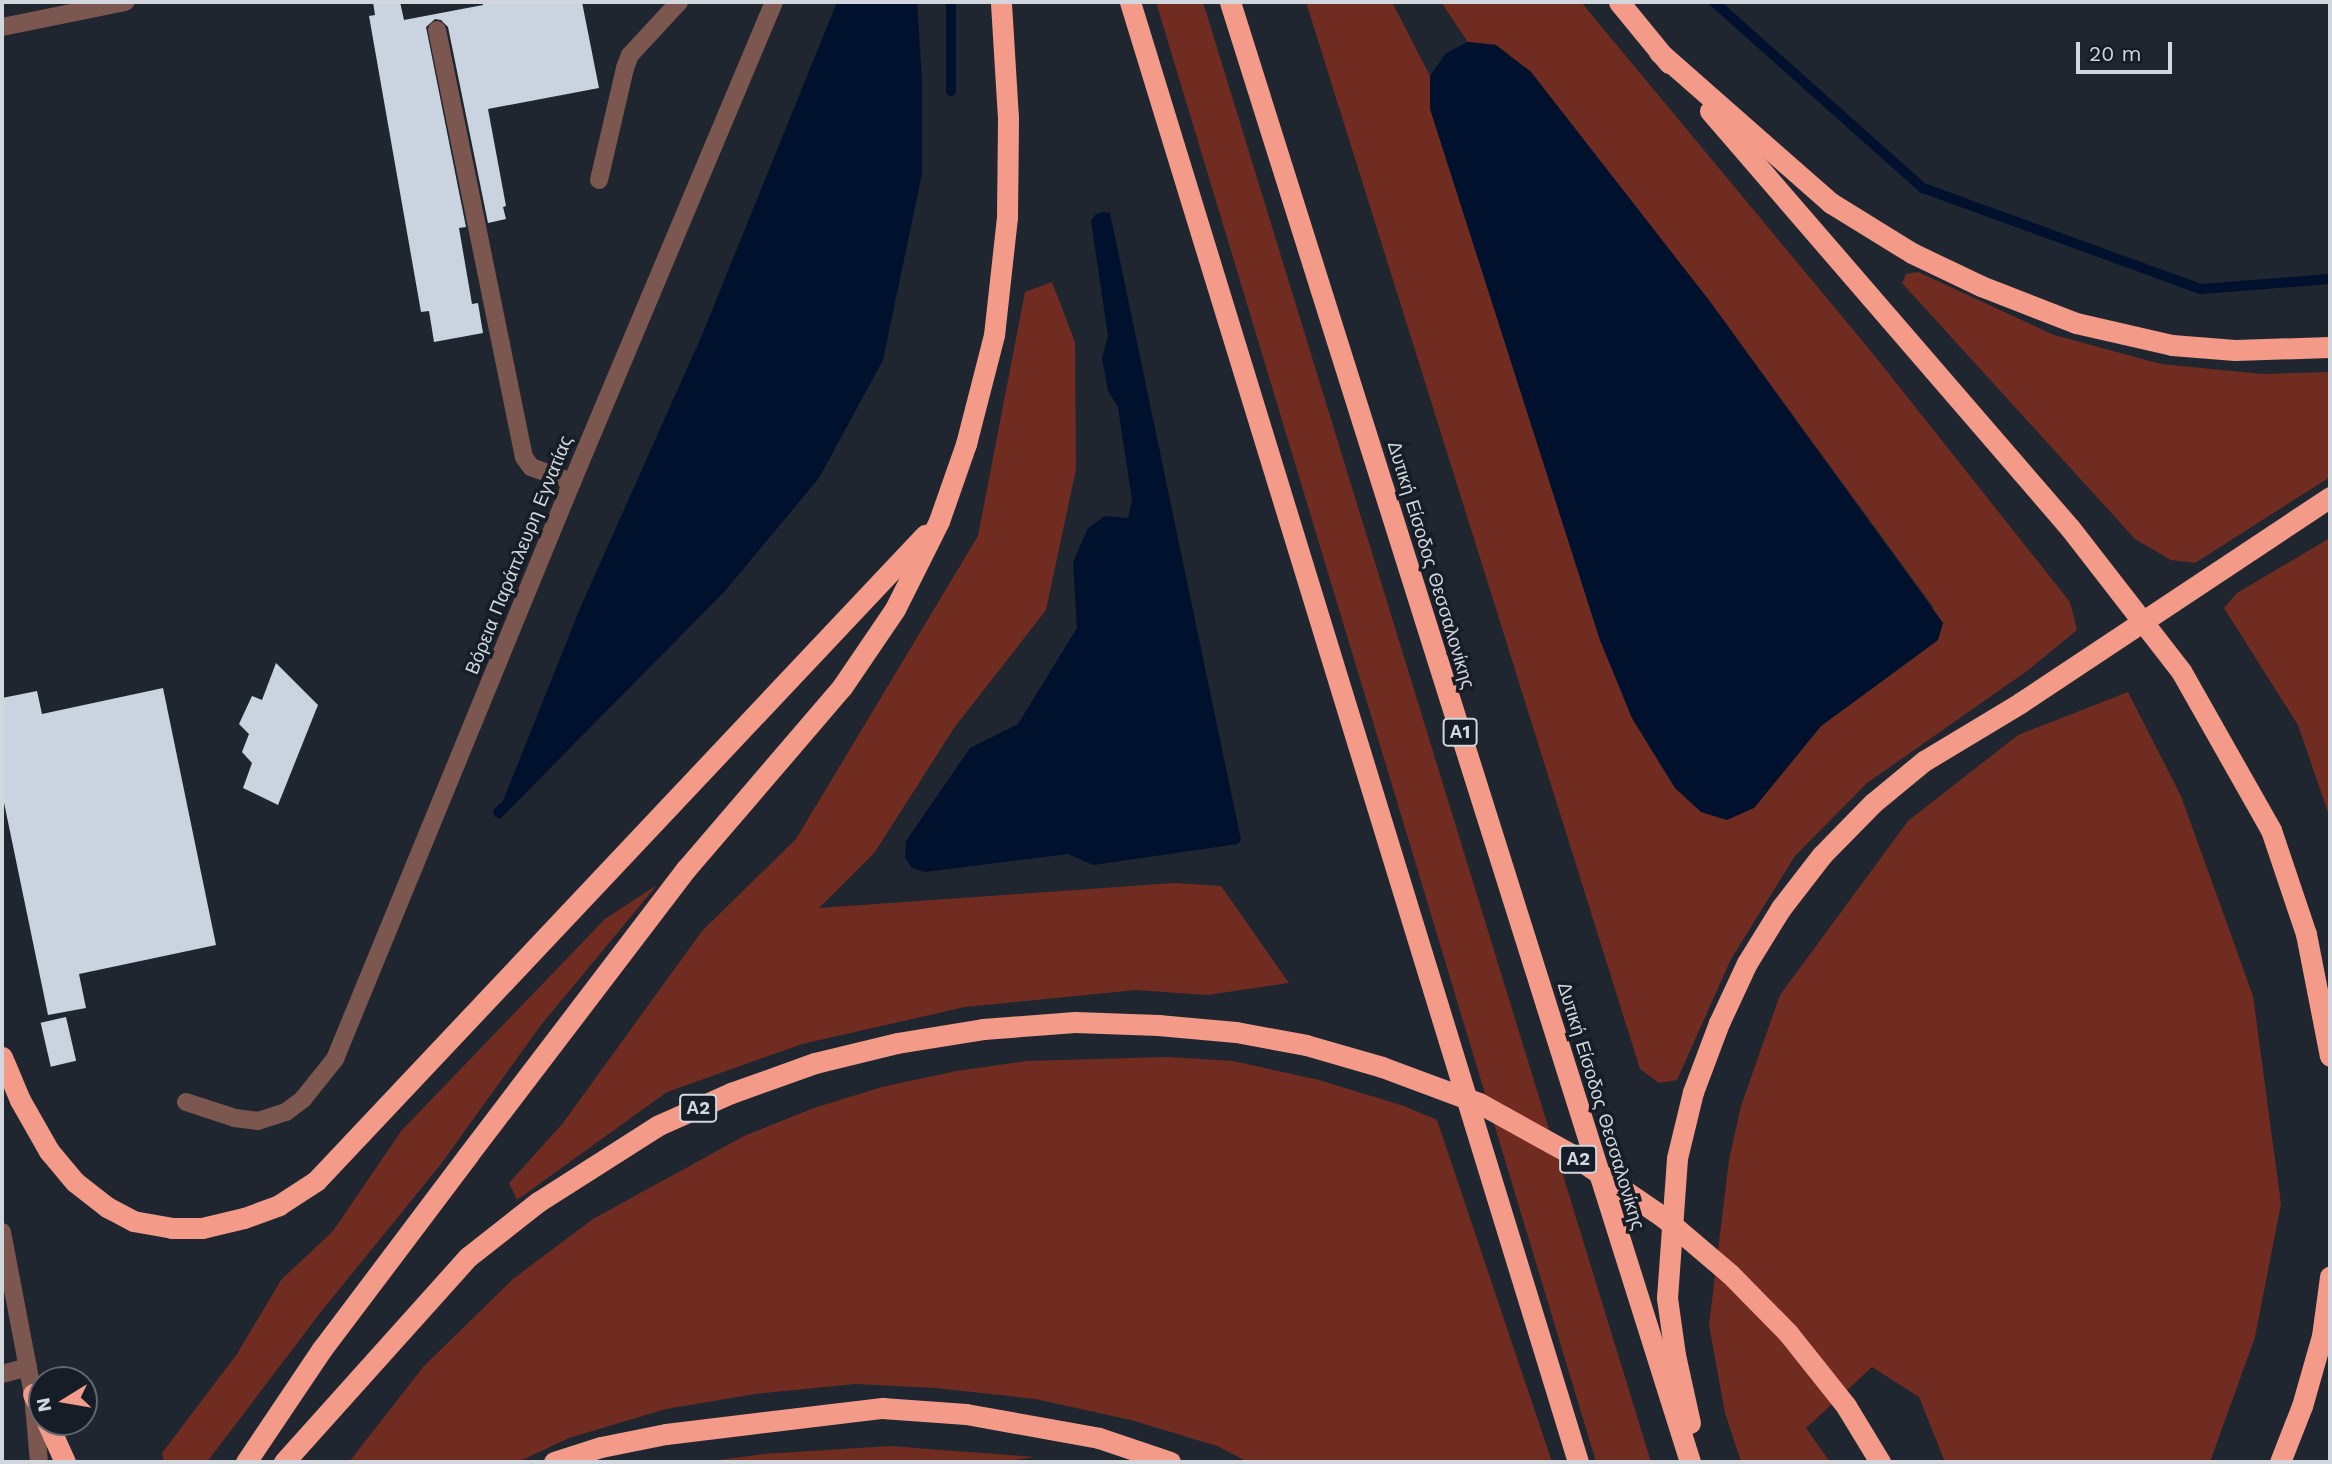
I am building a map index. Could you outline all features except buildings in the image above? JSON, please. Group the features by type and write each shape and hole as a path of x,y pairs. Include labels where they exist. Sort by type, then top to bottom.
{"highway":[{"path":"246,1462 330,1338 686,869 842,687 895,609 939,521 966,444 994,335 1007,217 1007,118 1001,2"},
{"path":"1130,2 1578,1462"},
{"name":"Δυτική Είσοδος Θεσσαλονίκης","path":"1230,2 1690,1462"},
{"path":"1619,2 1659,52 2070,528 2181,671 2271,830 2306,934 2330,1056"},
{"path":"1659,52 1831,203 1912,253 1981,286 2076,323 2172,345 2235,350 2330,347"},
{"path":"1699,1462 1675,1355 1667,1298 1677,1158 1693,1092 1719,1023 1747,963 1781,908 1822,855 1856,820 1924,761 2020,703 2330,497"},
{"path":"2,1057 20,1100 49,1151 75,1182 107,1207 133,1221 171,1228 202,1228 244,1218 279,1205 316,1181 939,521"},
{"name":"Α2","path":"284,1462 468,1257 538,1202 671,1120 731,1093 815,1063 897,1043 983,1029 1075,1022 1158,1025 1236,1032 1306,1045 1382,1067 1479,1104 1571,1154 1663,1217 1730,1273 1788,1333 1846,1406 1880,1462"},
{"path":"2280,1462 2302,1406 2322,1336 2330,1277"},
{"path":"554,1462 600,1447 666,1434 882,1408 965,1414 1099,1438 1170,1462"},
{"path":"53,1436 65,1462"}],"street":[{"path":"2,27 125,2"},
{"path":"599,180 630,55 679,2"},
{"name":"Βόρεια Παράπλευρη Εγνατίας","path":"186,1102 235,1118 258,1121 286,1112 303,1099 335,1059 572,482 774,2"},
{"path":"437,30 524,457 531,467 572,482"},
{"path":"2,1232 28,1367 2,1374"},
{"path":"39,1436 39,1462"}],"shaded area":[{"path":"1156,2 1203,2 1651,1462 1596,1462"},
{"path":"1306,2 1392,2 1430,76 1431,110 1600,640 1632,718 1675,788 1754,808 1821,726 1938,640 1933,607 1711,303 1531,72 1496,45 1468,42 1441,2 1581,2 1874,355 2070,602 2077,630 2027,671 1867,783 1795,856 1731,959 1677,1080 1659,1083 1640,1069"},
{"path":"1918,272 2054,335 2161,364 2262,374 2330,372 2330,477 2195,563 2171,560 2135,539 1902,283 1906,274"},
{"path":"1052,282 1075,342 1076,469 1046,610 954,728 875,852 819,908 1174,883 1221,886 1289,983 1207,995 1136,990 965,1007 802,1044 667,1092 517,1200 509,1183 563,1123 702,931 796,839 978,536 1025,292"},
{"path":"2330,538 2330,818 2298,725 2224,608 2237,593"},
{"path":"2128,692 2181,796 2253,996 2281,1204 2255,1337 2210,1462 1945,1462 1919,1397 1872,1367 1806,1428 1830,1462 1741,1462 1725,1413 1709,1325 1729,1160 1741,1106 1780,995 1908,821 2018,735"},
{"path":"657,885 541,1025 441,1164 320,1313 207,1462 164,1462 162,1453 237,1354 281,1280 333,1231 402,1130 605,919"},
{"path":"1168,1057 1233,1061 1319,1080 1404,1106 1437,1120 1552,1462 1248,1462 1217,1446 1131,1420 1035,1399 936,1388 855,1384 755,1394 666,1409 569,1438 518,1462 349,1462 424,1366 513,1279 593,1219 744,1136 814,1108 882,1087 956,1071 1026,1061"},
{"path":"890,1446 1035,1457 1001,1462 704,1462 764,1454"}],"water":[{"path":"837,2 917,2 922,79 922,174 883,360 819,478 725,591 500,819 494,816 493,810 503,801 581,606 702,335"},
{"path":"1468,42 1496,45 1531,72 1711,303 1943,623 1938,640 1821,726 1754,808 1727,820 1701,812 1675,788 1632,718 1600,640 1430,109 1430,76 1446,53"},
{"path":"1110,213 1241,840 1238,844 1093,865 1068,854 925,872 912,868 905,858 906,841 970,748 1018,724 1077,628 1073,562 1088,528 1105,516 1128,518 1132,500 1118,407 1108,391 1102,358 1108,336 1091,221 1096,214"}],"waterway":[{"path":"951,2 951,91"},
{"path":"1714,2 1923,188 2201,289 2330,279"}]}
